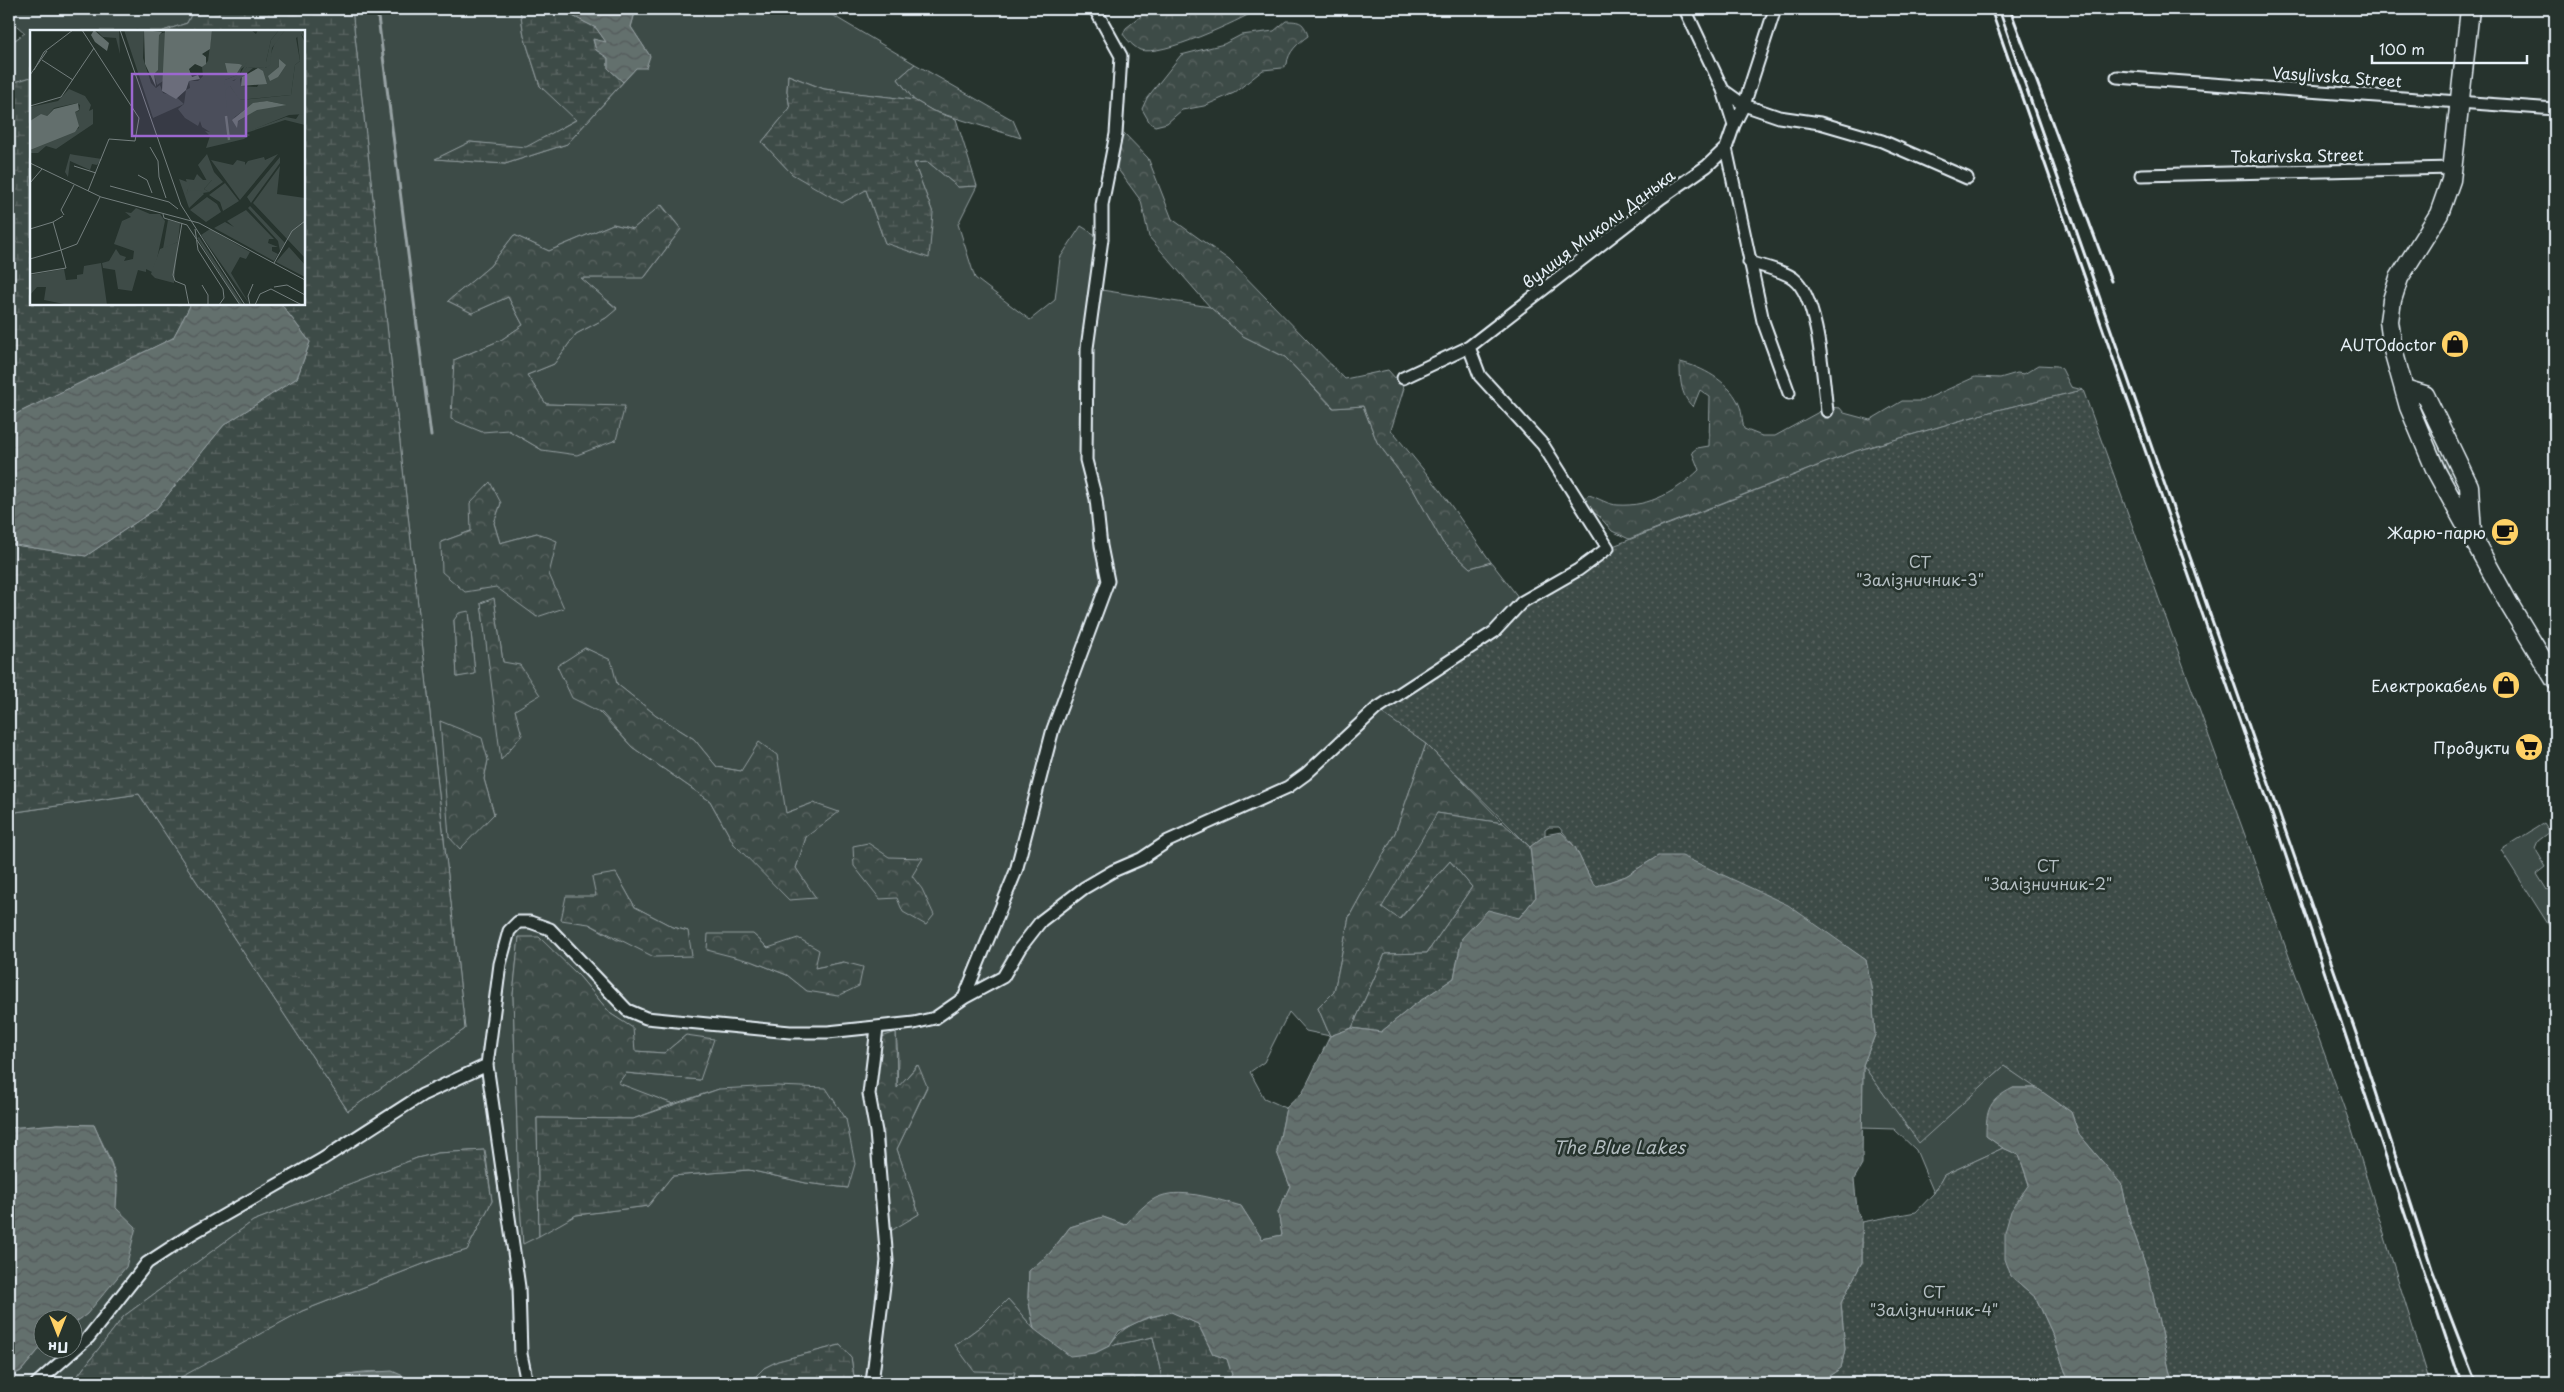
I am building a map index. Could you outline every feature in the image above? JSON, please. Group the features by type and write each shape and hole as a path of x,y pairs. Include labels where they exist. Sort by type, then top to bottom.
{"main road":[{"path":"2470,9 2453,168 2439,214 2399,278 2392,300 2389,321 2393,350 2405,389 2408,407 2436,471 2473,541 2555,680"}],"street":[{"path":"964,998 1016,871 1053,729 1108,581 1101,546 1096,499 1086,460 1087,348 1102,239 1102,205 1116,134 1120,56 1095,9"},
{"path":"1685,9 1723,90 1734,125"},
{"name":"вулиця Миколи Данька","path":"1403,378 1469,347 1661,198 1707,166 1726,148 1734,125 1744,105 1775,9"},
{"name":"Vasylivska Street","path":"2117,77 2555,109"},
{"path":"1723,90 1744,105 1779,117 1820,122 1882,141 1967,178"},
{"path":"1726,148 1763,320 1789,393"},
{"name":"Tokarivska Street","path":"2142,175 2453,168"},
{"path":"1749,262 1793,278 1810,301 1819,347 1827,411"},
{"path":"527,1383 521,1354 519,1287 487,1065 500,964 509,931 518,922 530,922 550,929 627,1010 646,1018 790,1032 828,1032 876,1028 935,1018 964,998 1003,977 1020,948 1041,921 1084,888 1113,871 1141,859 1168,841 1288,787 1306,774 1376,709 1494,632 1522,602 1578,570 1608,548 1543,445 1480,376 1469,347"},
{"path":"872,1383 887,1261 876,1132 869,1094 876,1028"},
{"path":"37,1383 88,1338 147,1263 253,1197 321,1160 422,1095 487,1065"}],"green space":[{"path":"9,9 194,9 187,23 166,30 30,30 30,77 9,84 9,44 25,33 9,19"},
{"path":"194,9 352,9 465,1029 348,1111 139,794 9,813 9,544 86,556 157,508 224,425 297,378 310,342 282,305 305,305 305,30 166,30 187,23"},
{"path":"352,9 520,9 524,36 540,86 577,119 526,148 470,142 436,159 505,164 567,144 636,68 650,56 631,27 636,9 822,9 915,64 898,79 914,100 824,89 788,75 787,91 790,108 762,142 792,174 866,190 885,243 933,213 914,163 928,162 958,187 977,186 958,224 975,278 1030,320 1055,300 1060,258 1081,226 1102,239 1095,289 1210,307 1243,336 1285,357 1333,408 1363,406 1377,442 1414,491 1443,543 1470,568 1491,562 1522,602 1494,632 1377,709 1426,744 1395,833 1349,917 1334,992 1318,1008 1330,1036 1306,1031 1289,1012 1264,1062 1250,1072 1264,1098 1286,1108 1277,1152 1290,1186 1278,1212 1282,1235 1262,1239 1241,1206 1142,1208 1125,1225 1103,1217 1070,1227 1050,1253 1029,1271 1028,1298 1034,1329 1008,1299 981,1326 955,1345 1015,1372 1012,1383 855,1383 851,1357 840,1345 778,1361 764,1368 749,1383 530,1383 513,1377 513,1383 409,1383 408,1378 387,1372 365,1372 354,1373 323,1383 167,1383 302,1311 436,1259 467,1250 492,1201 485,1150 438,1153 417,1158 253,1221 124,1316 72,1383 9,1383 9,1377 21,1371 32,1358 32,1360 82,1360 82,1318 87,1314 106,1250 114,1216 117,1187 111,1163 94,1125 58,1124 9,1128 9,813 139,794 348,1111 465,1029","holes":["662,205 681,229 645,277 580,278 617,308 606,318 576,334 554,364 527,375 546,404 625,407 542,450 508,430 454,360 501,340 523,325 508,297 472,313 448,301 490,266 514,235 549,251 613,224 633,229","501,503 494,523 500,543 537,533 549,574 537,617 441,542 471,531","494,599 503,662 515,710 502,759 481,603","469,611 475,673 457,677 454,620","585,648 610,660 617,684 656,715 694,739 717,767 741,771 786,813 813,803 806,837 796,868 815,898 734,844 710,801 632,747 557,667","440,721 488,760 484,779 494,814","616,873 635,907 673,927 688,931 617,940 589,924 596,896","753,934 768,948 815,968 844,962 807,991 787,975 754,962","519,937 579,976 611,1014 632,1028 635,1051 664,1053 686,1035 700,1080 625,1073 618,1084 673,1104 719,1089 848,1188 806,1183 749,1170 672,1176 648,1206 576,1215 523,1243 519,1193 513,995","896,1032 898,1058 897,1089 917,1065 927,1087 897,1149 919,1214 889,1231 884,1134 874,1097"]},
{"path":"520,9 559,9 596,28 607,43 593,40 596,50 608,58 608,68 623,82 567,144 505,164 435,159 470,142 526,147 576,120 540,86 524,36"},
{"path":"1150,9 1259,9 1200,37 1165,48 1151,51 1140,50 1123,34 1126,28"},
{"path":"1286,21 1301,23 1308,36 1294,48 1287,64 1282,68 1263,70 1234,93 1204,106 1182,110 1167,123 1155,126 1150,123 1142,109 1147,98 1181,55 1224,44 1241,35 1274,31"},
{"path":"915,64 1013,120 1021,138 933,111 914,100 898,79"},
{"path":"788,75 824,89 914,100 933,111 956,119 977,186 958,187 928,162 914,163 933,213 929,258 885,243 866,190 842,203 792,174 762,142 790,108 787,91"},
{"path":"30,77 30,305 190,305 173,338 18,413 9,420 9,84"},
{"path":"1123,132 1148,158 1172,219 1229,260 1345,379 1388,370 1404,388 1391,430 1440,490 1491,562 1470,568 1443,543 1414,491 1377,442 1363,406 1334,408 1285,357 1243,336 1210,307 1149,237 1141,201 1117,168"},
{"path":"661,205 681,229 644,278 581,278 617,309 606,318 576,334 554,364 527,375 546,404 625,406 616,440 577,455 542,450 508,430 482,432 451,419 454,360 501,340 523,325 508,297 472,313 448,301 490,266 514,235 549,251 613,224 633,229"},
{"path":"1680,362 1697,367 1721,381 1734,394 1738,402 1744,429 1762,436 1775,436 1828,407 1840,408 1844,413 1870,420 1902,401 1922,401 1975,377 2000,378 2017,373 2024,374 2039,365 2057,366 2062,369 2071,387 2083,390 1997,410 1856,451 1629,539 1612,531 1599,516 1588,509 1584,504 1584,498 1589,495 1615,505 1641,503 1672,491 1699,470 1692,452 1697,448 1709,446 1710,397 1700,390 1693,407 1683,392"},
{"name":"СТ \"Залізничник-2\"","path":"2083,390 2350,1124 2430,1383 2174,1383 2170,1374 2148,1272 2130,1222 2122,1185 2079,1134 2071,1112 2004,1066 1919,1143 1863,1065 1875,1035 1872,993 1866,960 1832,937 1658,856 1626,876 1597,886 1593,884 1575,847 1559,827 1549,827 1545,830 1545,835 1530,847 1426,744 1376,709 1494,632 1522,602 1608,548 1856,451 1997,410"},
{"path":"2415,400 2420,402 2463,495 2459,496"},
{"path":"490,482 501,503 494,523 500,543 537,533 557,541 549,574 564,608 537,617 496,587 465,592 442,572 441,542 471,531 470,503"},
{"path":"494,598 503,662 520,665 540,695 515,710 522,735 501,760 481,603"},
{"path":"469,611 475,674 457,677 454,620 459,613"},
{"path":"585,648 611,660 617,684 656,715 694,739 717,767 741,771 759,742 777,755 786,813 813,803 839,812 806,837 796,868 816,898 789,900 734,844 710,801 632,747 602,713 572,698 557,666"},
{"path":"440,721 482,738 488,760 484,779 494,814 460,849 449,837"},
{"path":"1426,744 1503,823 1437,813 1400,919 1450,861 1472,887 1427,953 1385,954 1352,1028 1330,1036 1318,1008 1334,992 1349,917 1395,833"},
{"path":"1437,813 1503,823 1530,847 1536,897 1519,918 1462,938 1454,978 1414,1005 1381,1032 1352,1028 1385,954 1427,953 1472,887 1450,861 1399,919 1382,907"},
{"path":"2544,823 2550,832 2538,841 2535,848 2546,867 2537,874 2547,890 2551,888 2555,895 2555,935 2501,850"},
{"path":"868,843 889,857 923,858 912,876 922,889 934,915 926,925 903,912 897,898 880,899 854,866 853,846"},
{"path":"616,873 635,907 673,927 688,931 692,956 654,957 589,924 561,920 566,896 596,896 592,877"},
{"path":"708,934 753,934 768,948 798,938 819,950 815,968 844,962 863,967 859,986 838,996 807,991 787,975 754,962 707,950"},
{"path":"519,937 539,937 579,976 611,1014 633,1028 635,1051 664,1053 686,1035 714,1039 700,1080 626,1073 618,1083 673,1104 633,1119 537,1118 539,1236 523,1244 519,1193 513,995"},
{"path":"896,1032 897,1088 918,1065 927,1086 897,1149 919,1214 889,1232 884,1134 874,1097 879,1038"},
{"path":"1863,1065 1919,1142 2004,1066 2037,1088 2013,1088 1986,1136 2003,1148 1944,1175 1934,1193 1916,1150 1894,1129 1862,1128"},
{"path":"777,1086 826,1088 846,1119 855,1164 848,1188 806,1183 749,1170 672,1176 648,1206 576,1215 539,1236 537,1118 633,1119 719,1089"},
{"name":"СТ \"Залізничник-4\"","path":"2003,1148 2019,1155 2029,1185 2021,1197 2011,1276 2036,1298 2053,1335 2068,1380 2065,1383 1823,1383 1823,1380 1841,1368 1845,1349 1841,1303 1862,1262 1862,1222 1916,1212 1934,1193 1944,1175"},
{"path":"484,1150 492,1201 467,1250 436,1259 302,1311 174,1381 167,1383 72,1383 124,1316 253,1221 417,1158 438,1153"},
{"path":"1008,1299 1034,1329 1095,1353 1109,1346 1153,1337 1163,1383 1012,1383 1015,1372 974,1371 955,1345 981,1326"},
{"path":"1172,1312 1198,1324 1213,1354 1227,1359 1232,1375 1225,1383 1163,1383 1153,1337 1109,1346 1122,1332 1136,1323"},
{"path":"840,1345 851,1357 855,1383 749,1383 764,1368 778,1361"}],"water":[{"path":"559,9 636,9 631,27 650,56 646,68 636,68 623,82 608,68 608,58 596,50 593,39 606,42 596,28"},
{"path":"190,305 282,305 310,342 297,378 224,425 157,508 86,556 9,544 9,420 18,413 173,338"},
{"name":"The Blue Lakes","path":"1561,832 1575,847 1593,884 1597,886 1626,876 1658,856 1682,856 1788,905 1866,960 1872,993 1875,1035 1863,1065 1862,1165 1854,1179 1857,1209 1862,1222 1862,1262 1841,1303 1845,1349 1841,1368 1823,1380 1823,1383 1225,1383 1232,1375 1227,1359 1213,1354 1198,1324 1171,1312 1146,1318 1119,1331 1109,1346 1095,1353 1070,1356 1034,1329 1028,1298 1029,1271 1050,1253 1070,1227 1103,1217 1125,1225 1142,1208 1156,1198 1180,1193 1241,1206 1262,1239 1282,1235 1278,1212 1290,1186 1277,1152 1286,1108 1303,1092 1330,1036 1352,1028 1381,1032 1414,1005 1454,978 1462,938 1488,910 1519,918 1536,897 1530,847 1545,835"},
{"path":"2013,1088 2037,1088 2071,1112 2079,1134 2122,1185 2130,1222 2148,1272 2170,1374 2174,1383 2065,1383 2068,1380 2053,1335 2036,1298 2011,1276 2005,1259 2005,1232 2011,1211 2029,1184 2019,1155 2003,1148 1986,1136 1986,1127 1990,1106 2005,1092"},
{"path":"58,1124 94,1125 111,1164 117,1185 116,1208 136,1227 126,1267 87,1314 82,1318 82,1310 32,1310 32,1358 21,1371 9,1377 9,1128"},
{"path":"392,1371 408,1378 409,1383 323,1383 343,1374"}],"waterway":[{"path":"377,9 431,436"}],"railway":[{"path":"1991,9 2269,805 2461,1383"},
{"path":"1999,9 2358,1039 2432,1269 2476,1383"},
{"path":"2010,9 2111,281"}],"place":[{"name":"AUTOdoctor","path":"2455,344"},
{"name":"Жарю-парю","path":"2505,532"},
{"name":"Електрокабель","path":"2506,685"},
{"name":"Продукти","path":"2529,747"}],"park label":[{"name":"СТ \"Залізничник-3\"","path":"1920,570"}]}
